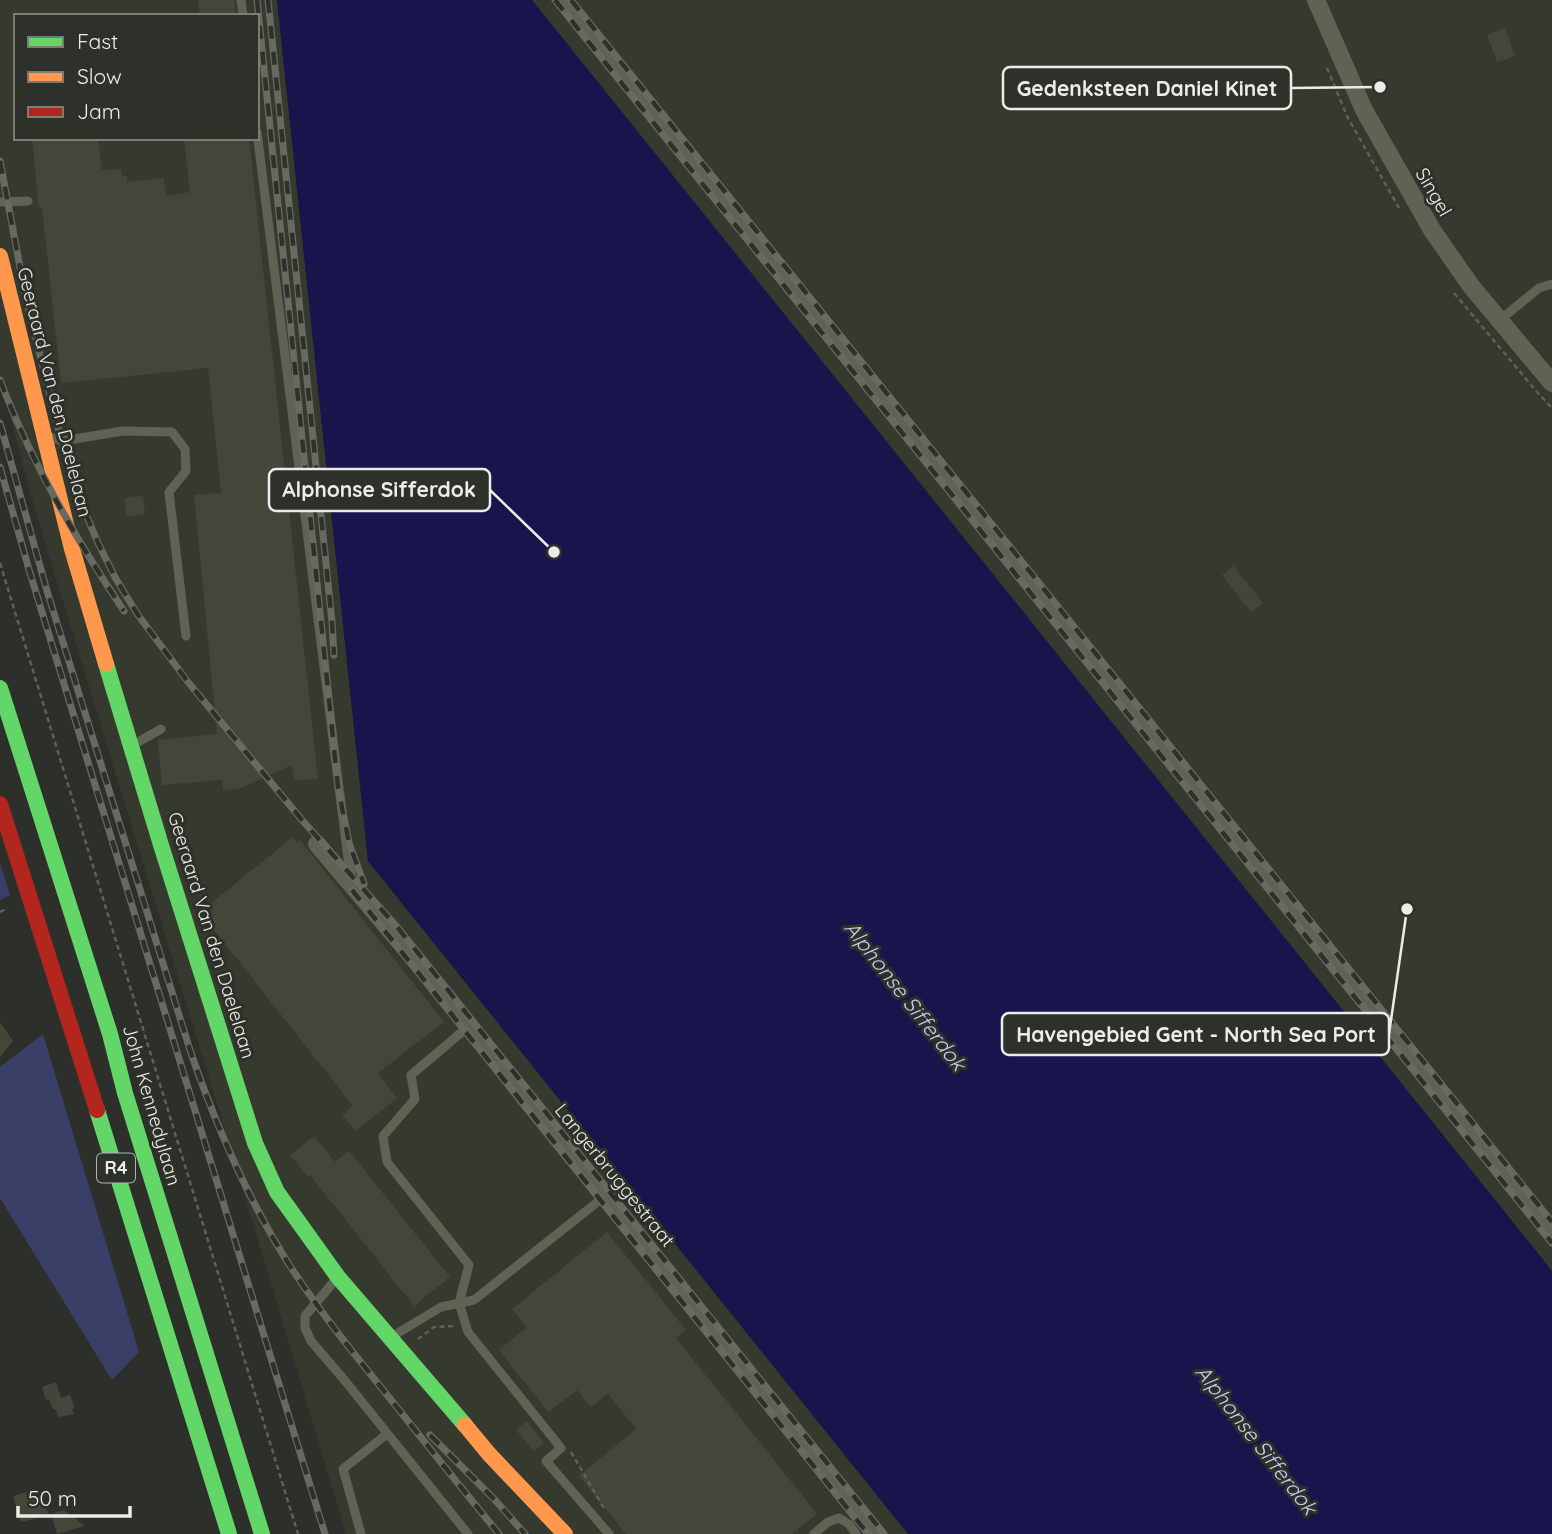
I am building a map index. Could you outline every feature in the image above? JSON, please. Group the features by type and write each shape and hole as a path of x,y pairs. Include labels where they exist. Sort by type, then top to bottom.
{"main road":[{"name":"Geeraard Van den Daelelaan","path":"0,256 72,549 262,1161 283,1200 338,1276 489,1454 565,1534"},
{"name":"John Kennedylaan","path":"0,688 110,1034 125,1093 262,1534"},
{"name":"R4","path":"0,804 229,1534"}],"street":[{"name":"Singel","path":"1316,0 1364,110 1432,230 1471,286 1551,380"},
{"name":"Langerbruggestraat","path":"317,844 469,1026 877,1534"}],"lane":[{"path":"563,0 1552,1233"},
{"path":"258,140 348,859 355,887"},
{"path":"0,202 28,201"},
{"path":"1500,320 1539,288 1552,284"},
{"path":"44,434 62,441 123,431 172,432 185,449 186,471 169,492 186,636"},
{"path":"131,746 161,729"},
{"path":"469,1026 411,1075 415,1099 383,1136 387,1162 469,1265 459,1303 468,1332 561,1448 546,1461 609,1534"},
{"path":"390,1338 441,1307 474,1300 605,1196"},
{"path":"338,1276 305,1316 305,1328 311,1341 468,1534"},
{"path":"361,1534 343,1469 387,1434"},
{"path":"814,1534 828,1522 839,1518 849,1524 856,1534"}],"path":[{"path":"0,563 298,1534"}],"shaded area":[{"path":"0,0 277,0 368,861 908,1534 346,1534 35,510 0,378"},
{"path":"532,0 1552,0 1552,1271 971,546"},
{"path":"0,862 10,895 0,900"},
{"path":"43,1034 139,1352 112,1380 0,1198 0,1067"}],"water":[{"path":"277,0 532,0 1552,1271 1552,1534 908,1534 368,861"}],"building":[{"path":"198,0 234,0 236,14 200,14"},
{"path":"1505,28 1515,56 1497,62 1487,35"},
{"path":"32,140 98,140 102,170 121,169 122,176 127,176 127,182 164,178 166,196 190,192 184,140 249,140 318,779 294,780 292,765 238,789 223,790 222,780 162,785 158,740 217,734 194,495 221,493 208,368 61,383 42,208 39,209"},
{"path":"143,496 145,513 126,516 125,498"},
{"path":"1234,566 1263,603 1251,612 1222,575"},
{"path":"293,837 297,843 300,840 444,1022 378,1073 397,1098 356,1131 342,1115 353,1106 200,912"},
{"path":"0,1022 13,1041 0,1057"},
{"path":"314,1136 335,1162 349,1151 450,1277 414,1306 310,1175 308,1177 290,1155"},
{"path":"607,1232 686,1330 676,1338 817,1514 792,1534 626,1534 579,1476 636,1429 608,1394 591,1407 577,1390 548,1412 499,1350 527,1327 512,1309"},
{"path":"56,1382 61,1398 70,1395 75,1408 72,1409 74,1414 59,1417 49,1399 46,1400 42,1387"},
{"path":"527,1421 544,1443 534,1452 516,1430"},
{"path":"34,1490 37,1499 43,1497 49,1515 21,1522 13,1496"},
{"path":"64,1510 85,1526 57,1534 51,1514"}],"railway":[{"path":"257,0 258,14"},
{"path":"268,0 334,655"},
{"path":"555,0 1552,1243"},
{"path":"571,0 1552,1222"},
{"path":"259,19 338,787 349,843 364,884"},
{"path":"0,161 26,299 66,459 98,543 138,615 188,682 302,820 398,928 884,1534"},
{"path":"0,380 55,499 124,611"},
{"path":"0,423 47,591 190,1050 234,1161 274,1240 315,1302 499,1534"},
{"path":"0,467 30,573 325,1534"},
{"path":"352,890 868,1534"},
{"path":"430,1435 525,1534"}],"traffic: fast":[{"path":"106,664 255,1143 277,1192 338,1277 465,1425"},
{"path":"0,688 110,1034 125,1093 262,1534"},
{"path":"97,1110 229,1534"}],"traffic: slow":[{"path":"0,256 72,549 106,664"},
{"path":"465,1425 565,1534"}],"traffic: jam":[{"path":"0,804 97,1110"}],"place":[{"name":"Gedenksteen Daniel Kinet","path":"1380,87"},
{"name":"Alphonse Sifferdok","path":"554,552"},
{"name":"Havengebied Gent - North Sea Port","path":"1407,909"}]}
